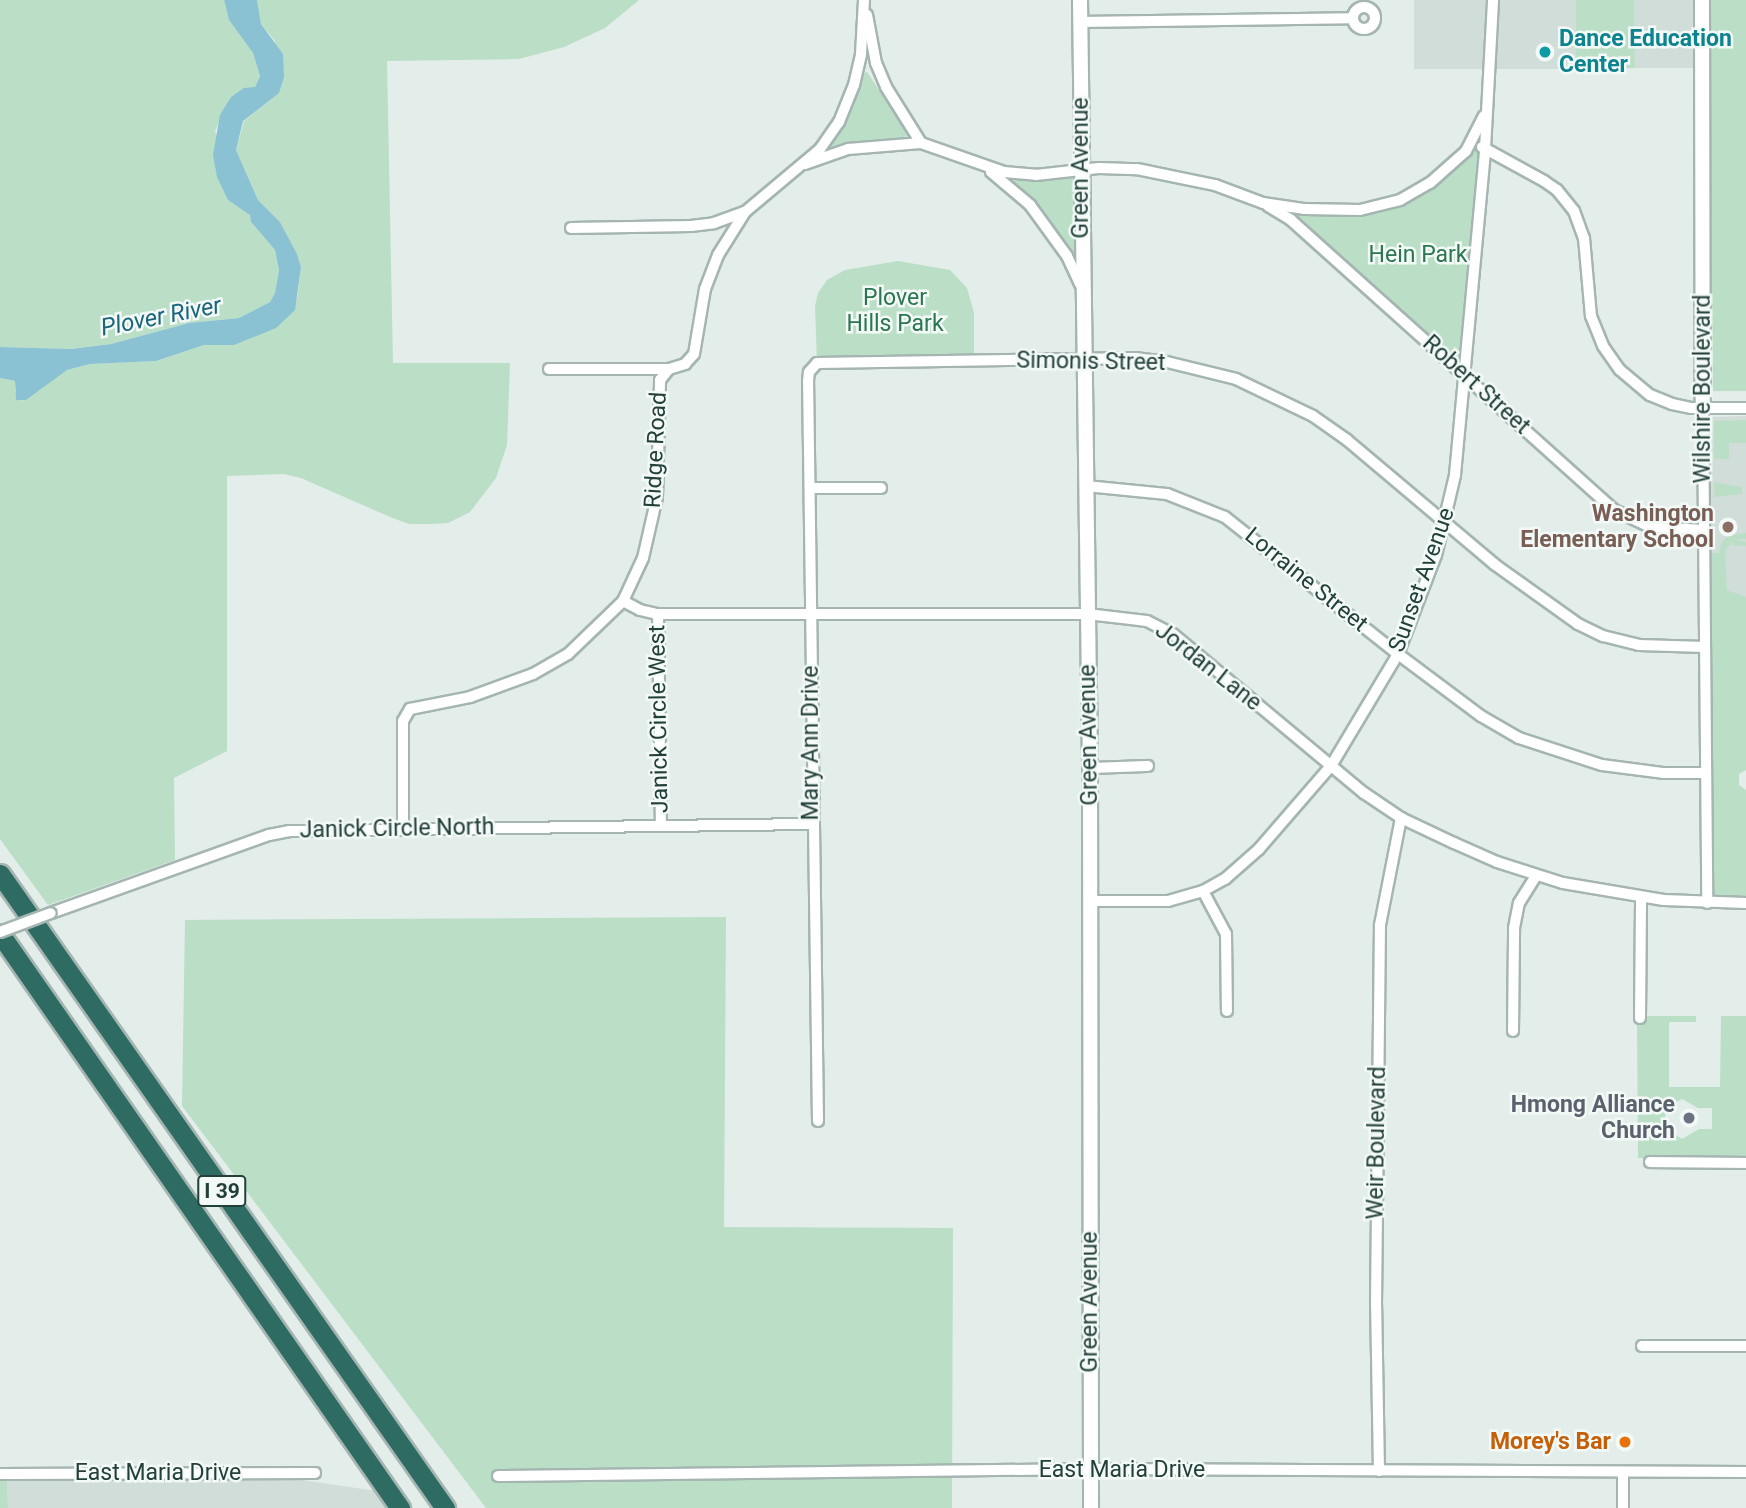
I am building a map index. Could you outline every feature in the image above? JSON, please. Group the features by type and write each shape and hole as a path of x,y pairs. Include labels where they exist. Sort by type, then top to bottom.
{"highway":[{"name":"I 39","path":"0,874 445,1508"},
{"name":"I 39","path":"0,933 401,1508"}],"street":[{"path":"864,0 876,64 886,87 921,143"},
{"name":"Ridge Road","path":"403,829 403,721 410,709 470,697 533,674 568,654 623,601 643,558 657,497 659,387 663,374 685,364 694,354 705,289 718,255 745,212 820,149 839,122 861,54 864,0"},
{"name":"Green Avenue","path":"1080,0 1082,359 1090,768 1091,1508"},
{"name":"Sunset Avenue","path":"1090,901 1153,902 1203,891 1224,879 1259,849 1331,766 1398,654 1446,523 1455,475 1485,149 1493,0"},
{"name":"Wilshire Boulevard","path":"1702,0 1707,903"},
{"path":"1079,22 1352,18"},
{"name":"Robert Street","path":"1263,203 1349,210 1400,200 1446,171 1473,140 1488,107"},
{"path":"1473,140 1544,181 1574,211 1584,238 1591,316 1611,359 1631,381 1672,404 1703,408 1746,408"},
{"path":"799,166 848,149 921,143 986,168 1030,205 1067,256 1078,275 1082,292"},
{"name":"Robert Street","path":"986,168 1028,174 1117,168 1158,172 1215,185 1263,203 1291,219 1620,514 1650,527 1704,530"},
{"path":"571,228 691,226 714,223 745,212"},
{"name":"Simonis Street","path":"812,366 817,363 1135,358 1167,362 1236,379 1270,392 1313,416 1347,440 1545,603 1578,624 1603,636 1639,645 1705,647"},
{"name":"Mary Ann Drive","path":"812,366 808,381 818,1121"},
{"path":"549,369 669,369"},
{"name":"Lorraine Street","path":"1086,486 1167,494 1225,517 1243,528 1398,654 1492,724 1546,749 1631,770 1706,773"},
{"path":"810,488 881,488"},
{"name":"Jordan Lane","path":"623,601 640,610 659,614 1087,614 1135,618 1173,634 1364,793 1401,818 1497,862 1536,876 1641,897 1707,903 1746,903"},
{"name":"Janick Circle West","path":"659,614 660,825"},
{"path":"1090,768 1148,766"},
{"name":"Weir Boulevard","path":"1379,1471 1376,1305 1380,925 1401,818"},
{"name":"Janick Circle North","path":"0,933 269,835 310,830 812,824"},
{"path":"1513,1031 1514,928 1519,902 1536,876"},
{"path":"1203,891 1227,934 1227,1011"},
{"path":"1640,1018 1641,897"},
{"path":"1650,1162 1746,1163"},
{"path":"1642,1346 1746,1346"},
{"name":"East Maria Drive","path":"498,1476 1091,1469 1746,1472"},
{"path":"1623,1472 1623,1508"},
{"name":"East Maria Drive","path":"0,1474 315,1473"}],"shaded area":[{"path":"1414,0 1576,0 1576,69 1414,69"},
{"path":"1634,0 1697,0 1697,68 1635,68"},
{"name":"Washington Elementary School","path":"1746,416 1746,672 1711,673 1709,417"},
{"path":"7,1478 288,1478 390,1493 400,1508 8,1508"}],"green space":[{"path":"0,0 224,0 229,20 253,53 260,76 255,87 231,97 215,131 245,209 251,215 251,222 275,250 279,270 275,293 270,302 239,318 189,323 111,344 71,349 0,347"},
{"path":"257,0 639,0 605,28 564,47 519,59 387,61 393,363 510,363 507,445 496,478 470,512 448,523 409,524 301,478 284,474 227,476 227,751 174,778 175,860 48,905 0,839 0,378 15,381 15,392 22,401 67,370 90,364 156,361 204,345 234,345 297,299 301,267 297,254 280,222 258,200 236,150 244,121 277,94 275,41 261,24"},
{"path":"1576,0 1634,0 1635,68 1576,69"},
{"path":"1709,0 1746,0 1746,391 1713,391"},
{"path":"867,72 910,136 830,147 850,110 862,74"},
{"name":"Hein Park","path":"1488,107 1466,376 1335,259 1263,203 1337,211 1400,200 1465,151"},
{"path":"1070,176 1076,181 1076,249 1073,253 1011,178"},
{"name":"Plover Hills Park","path":"898,261 950,270 967,288 974,313 974,360 817,363 815,306 818,293 827,280 845,270"},
{"path":"1746,420 1746,443 1729,443 1729,459 1714,459 1714,421"},
{"path":"1714,482 1742,487 1742,494 1715,497"},
{"path":"1746,533 1746,539 1734,540 1746,542 1746,546 1732,545 1732,541 1725,552 1727,590 1746,597 1746,770 1739,774 1739,785 1746,790 1746,899 1721,899 1714,895 1712,889 1710,553 1719,553 1722,542 1728,536"},
{"path":"726,917 724,1227 953,1228 952,1508 486,1508 182,1106 185,920"},
{"path":"1637,1016 1696,1016 1696,1022 1669,1022 1669,1087 1720,1087 1721,1016 1746,1016 1746,1158 1638,1158","holes":["1682,1099 1698,1108 1712,1108 1712,1129 1699,1129 1682,1139 1665,1128 1665,1107"]},
{"path":"0,1478 7,1478 8,1508 0,1508"}],"water":[{"name":"Plover River","path":"224,0 257,0 261,24 283,54 284,77 279,93 243,121 236,150 258,200 280,222 297,254 301,267 295,310 276,328 234,345 204,345 156,361 90,364 67,370 26,400 16,400 15,381 0,378 0,347 71,349 111,344 189,323 239,318 270,302 275,293 279,270 275,250 251,222 250,215 228,200 217,177 213,155 220,115 231,97 244,88 255,87 260,76 253,53 229,20"}],"place":[{"name":"Dance Education Center","path":"1545,52"},
{"name":"Washington Elementary School","path":"1728,527"},
{"name":"Hmong Alliance Church","path":"1689,1118"},
{"name":"Morey's Bar","path":"1625,1442"}]}
